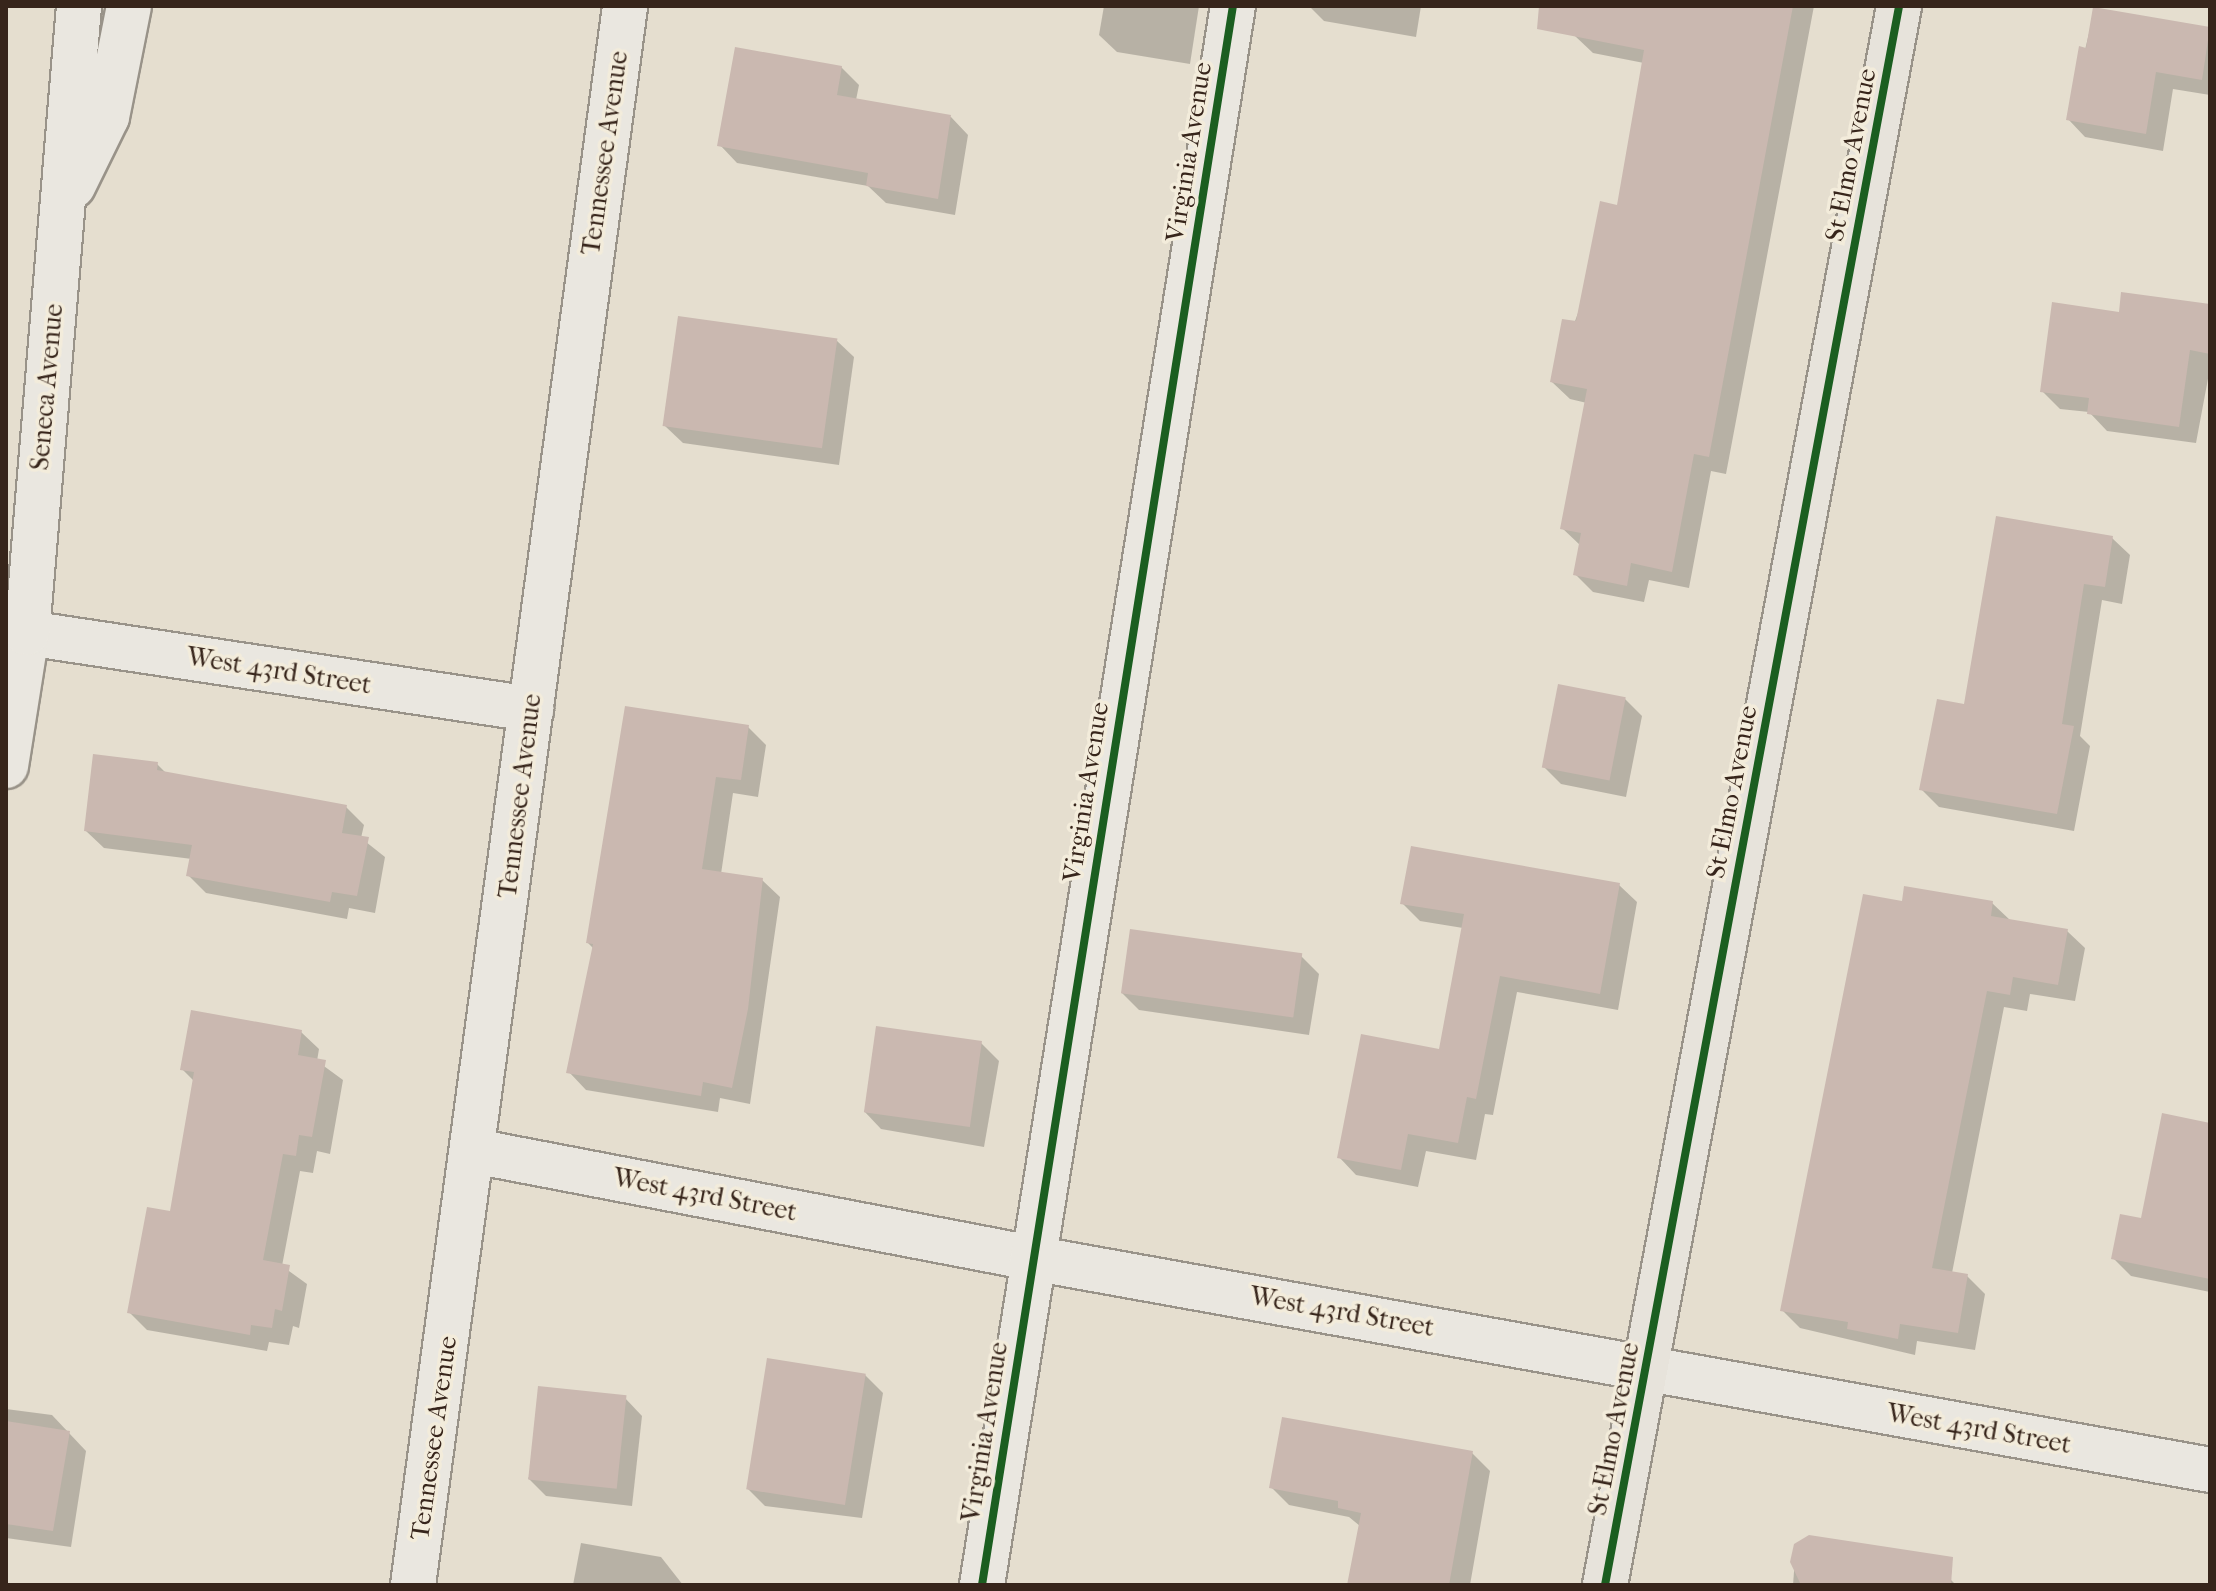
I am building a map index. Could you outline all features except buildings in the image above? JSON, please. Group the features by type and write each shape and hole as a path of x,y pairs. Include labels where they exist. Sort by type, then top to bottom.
{"main road":[{"name":"St Elmo Avenue","path":"1605,1585 1899,6"}],"street":[{"name":"Seneca Avenue","path":"6,766 27,633 79,6"},
{"path":"62,208 107,117 129,6"},
{"name":"Tennessee Avenue","path":"413,1585 474,1151 625,6"},
{"name":"Virginia Avenue","path":"982,1585 1233,6"},
{"name":"West 43rd Street","path":"27,633 531,709"},
{"name":"West 43rd Street","path":"474,1151 1032,1258 1590,1354 1646,1369 2210,1470"}],"cycle path":[{"path":"982,1585 1233,6"},
{"path":"1605,1585 1899,6"}]}
